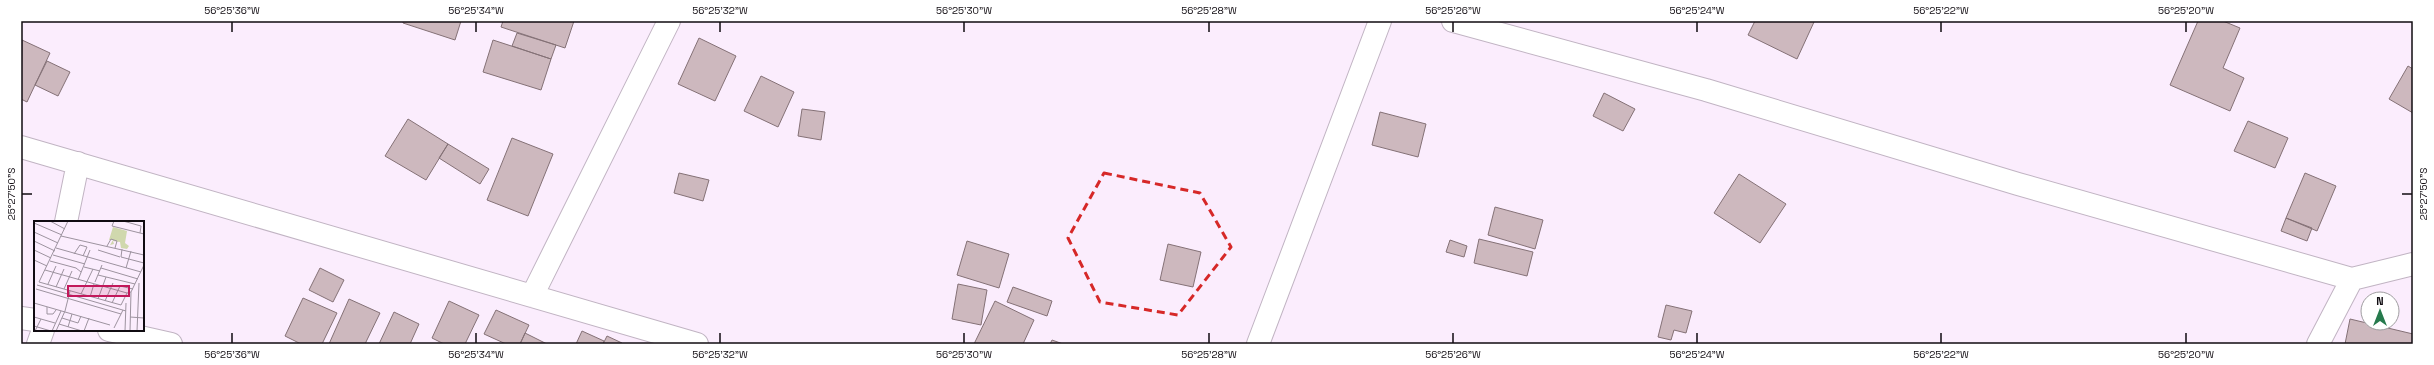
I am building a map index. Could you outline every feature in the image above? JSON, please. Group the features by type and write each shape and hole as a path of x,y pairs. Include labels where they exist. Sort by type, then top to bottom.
{"street":[{"path":"532,296 669,21"},
{"path":"1258,344 1380,21"},
{"path":"1453,21 1706,90 2010,181 2352,279 2413,264"},
{"path":"21,147 697,344"},
{"path":"66,221 78,163"},
{"path":"2318,344 2352,279"},
{"path":"21,318 34,320"},
{"path":"38,344 43,331"},
{"path":"113,331 171,344"}],"highlighted area":[{"path":"1104,173 1200,193 1231,247 1178,315 1100,302 1068,238"}],"building":[{"path":"403,21 461,21 455,40 403,23"},
{"path":"503,21 574,21 565,48 501,27"},
{"path":"1755,21 1814,22 1797,59 1748,35"},
{"path":"2198,21 2223,21 2240,28 2223,68 2244,78 2230,111 2170,85"},
{"path":"517,33 556,45 551,59 512,46"},
{"path":"699,38 736,56 715,101 678,84"},
{"path":"22,40 50,53 27,102 21,99"},
{"path":"493,40 551,59 541,90 483,72"},
{"path":"47,61 70,72 58,96 35,85"},
{"path":"2408,66 2413,69 2413,113 2389,99"},
{"path":"761,76 794,92 778,127 744,111"},
{"path":"1604,93 1635,109 1623,131 1593,116"},
{"path":"802,109 825,112 821,140 798,136"},
{"path":"1380,112 1426,124 1418,157 1372,145"},
{"path":"408,119 448,144 426,180 385,156"},
{"path":"2248,121 2288,138 2275,168 2234,151"},
{"path":"512,138 553,154 528,216 487,200"},
{"path":"448,144 489,169 480,184 439,158"},
{"path":"679,173 709,180 703,201 674,193"},
{"path":"2305,173 2336,186 2317,231 2286,218"},
{"path":"1739,174 1786,204 1760,243 1714,213"},
{"path":"1495,207 1543,220 1535,249 1488,235"},
{"path":"2286,218 2312,228 2307,241 2281,231"},
{"path":"1479,239 1533,252 1527,276 1474,263"},
{"path":"1450,240 1467,246 1464,257 1446,252"},
{"path":"967,241 1009,254 999,288 957,275"},
{"path":"1168,244 1201,252 1193,287 1160,280"},
{"path":"320,268 344,280 333,302 309,290"},
{"path":"958,284 987,290 981,325 952,319"},
{"path":"1013,287 1052,301 1047,316 1007,302"},
{"path":"303,298 337,313 322,344 301,344 285,336"},
{"path":"349,299 380,313 365,344 329,344"},
{"path":"449,301 479,315 465,344 444,344 432,338"},
{"path":"995,301 1034,320 1023,344 974,344"},
{"path":"1666,305 1692,311 1686,333 1674,330 1671,340 1658,337"},
{"path":"496,310 529,325 520,344 506,344 484,334"},
{"path":"394,312 419,324 410,344 379,344"},
{"path":"2350,319 2360,321 2360,331 2400,331 2413,334 2413,344 2345,344"},
{"path":"582,331 604,341 603,344 576,344"},
{"path":"525,333 547,344 520,344"},
{"path":"607,336 622,343 622,344 603,344"},
{"path":"1052,340 1063,344 1050,344"}]}
